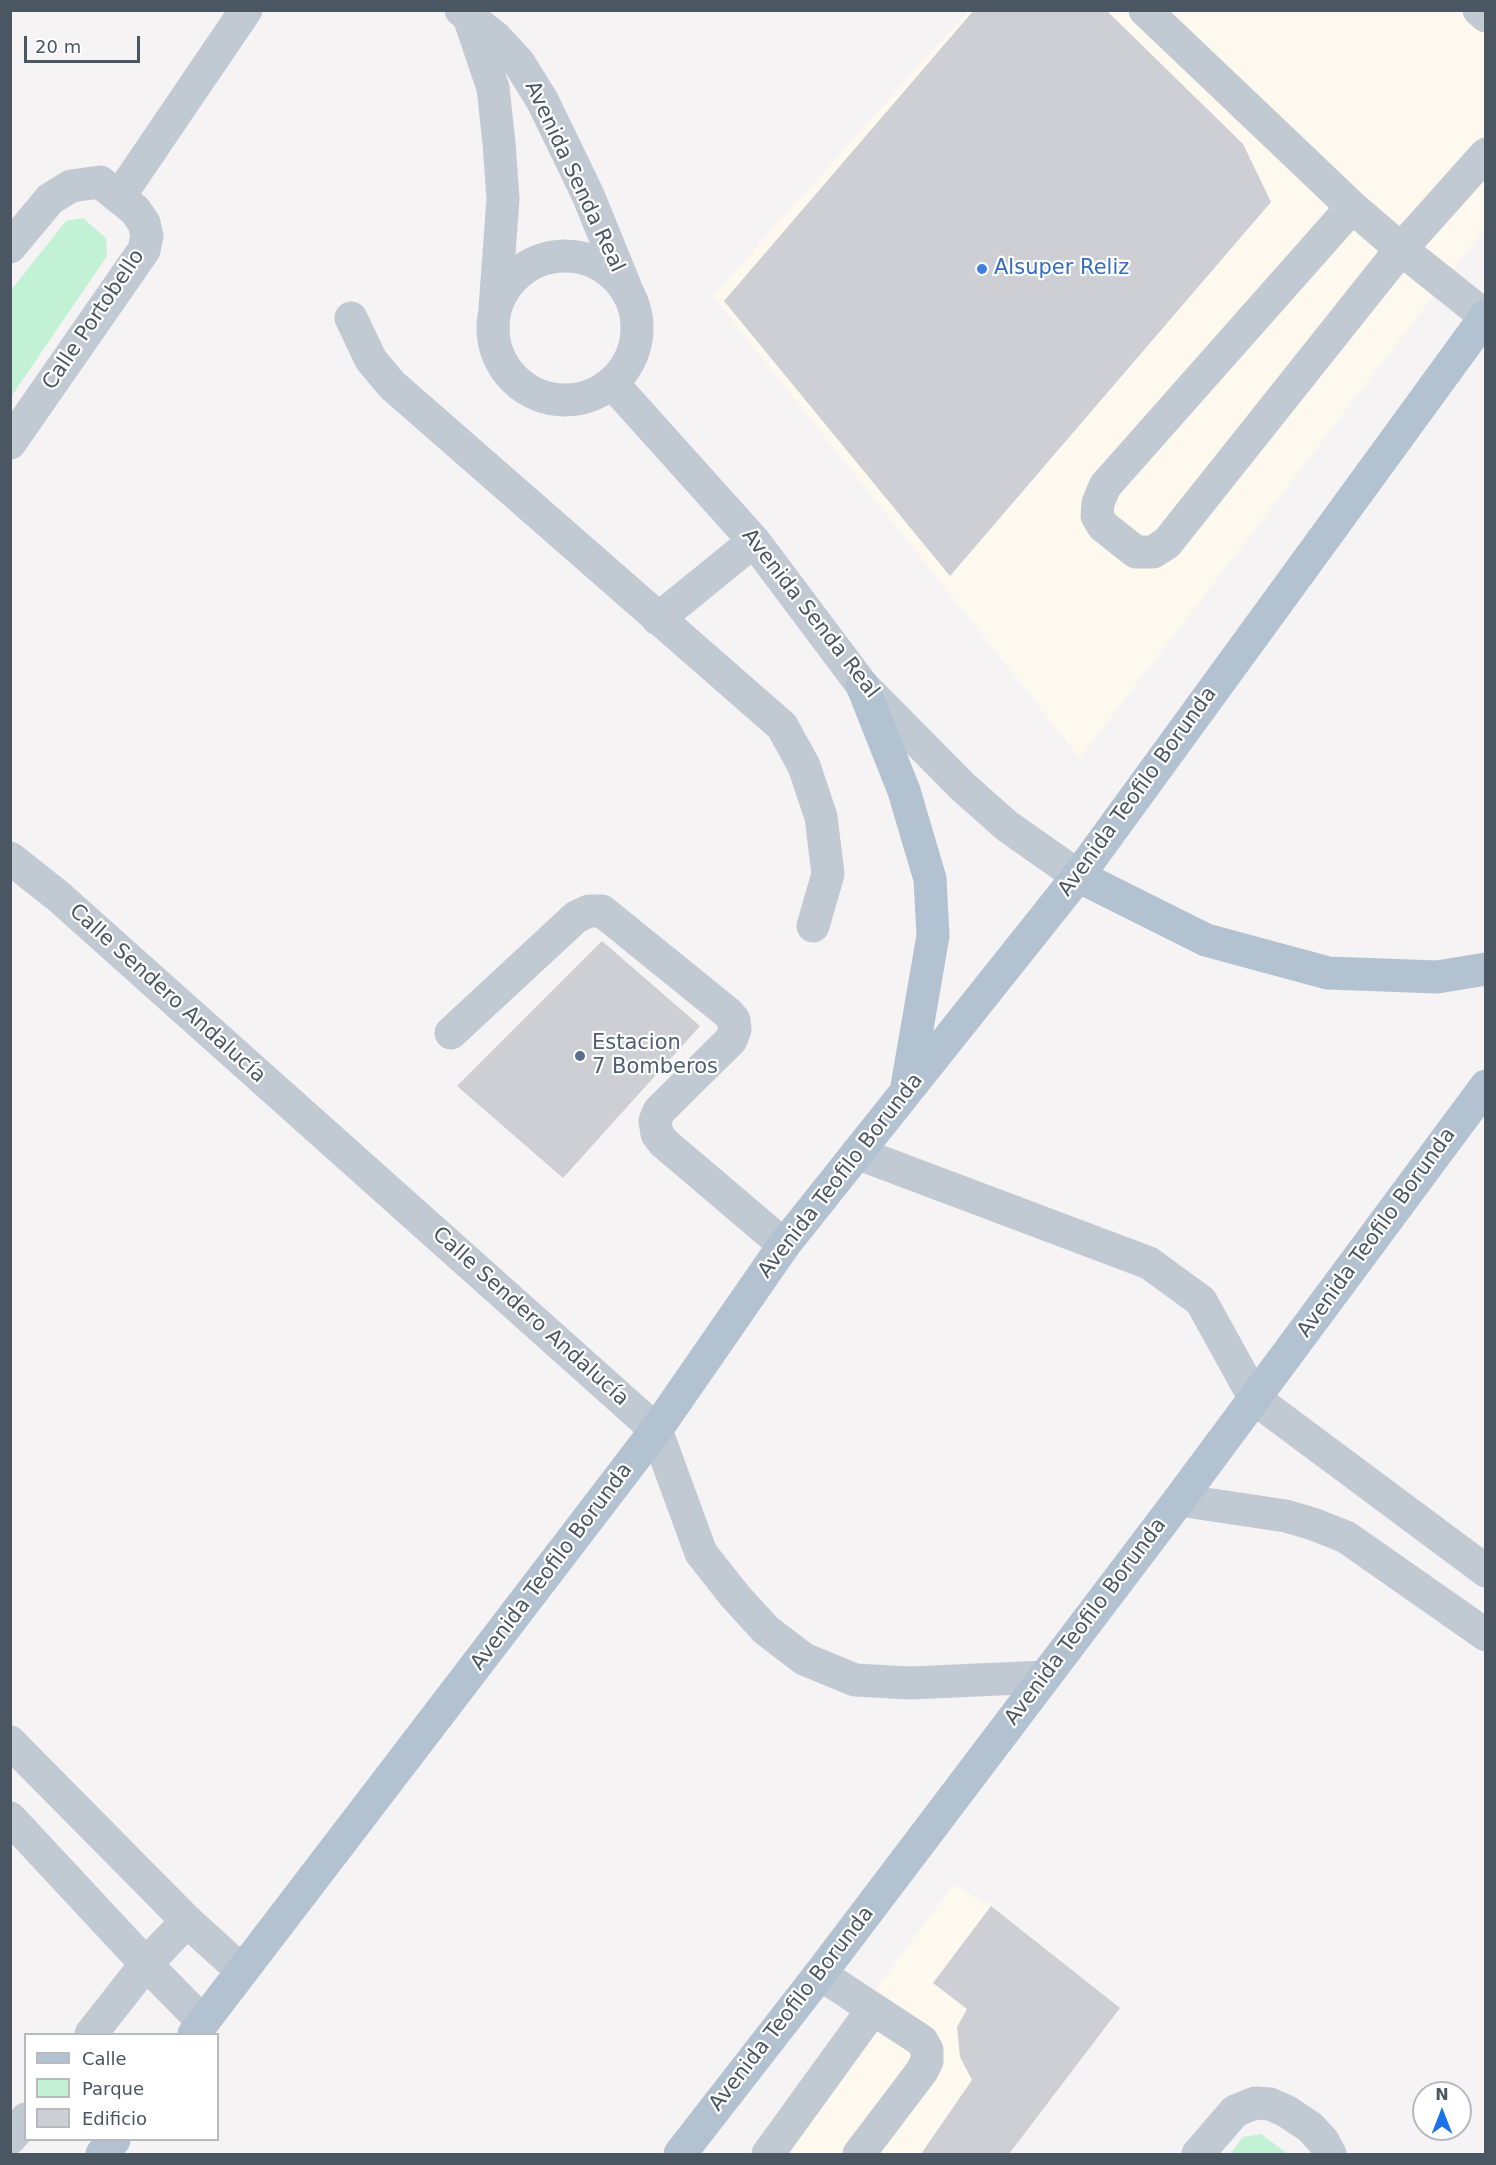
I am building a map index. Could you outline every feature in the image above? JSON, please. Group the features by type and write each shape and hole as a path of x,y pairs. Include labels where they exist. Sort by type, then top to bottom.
{"main road":[{"name":"Avenida Teofilo Borunda","path":"199,2028 656,1430 784,1245 1078,876 1485,316"},
{"path":"862,685 904,791 930,879 933,936 906,1090"},
{"path":"1078,876 1206,940 1328,973 1437,977 1485,969"},
{"name":"Avenida Teofilo Borunda","path":"680,2154 820,1974 1179,1500 1485,1086"},
{"path":"102,2154 112,2141"}],"street":[{"path":"1145,10 1352,207 1485,316"},
{"path":"1479,10 1485,16"},
{"path":"119,197 248,12"},
{"name":"Avenida Senda Real","path":"465,14 496,38 519,63 542,100 588,195 636,312 637,338 629,363 612,383 590,396 564,400 538,395 516,382 498,353 493,337 503,199 499,143 493,88 465,14"},
{"path":"1352,207 1105,486 1098,503 1097,516 1103,526 1136,552 1153,552 1167,543 1401,249 1485,154"},
{"name":"Calle Portobello","path":"10,247 50,199 71,186 100,182 135,210 144,223 147,236 144,250 10,443"},
{"name":"Avenida Senda Real","path":"494,311 506,286 526,267 552,257 580,257 606,268 626,288"},
{"path":"351,318 371,360 392,385 782,726 804,766 821,818 828,874 813,926"},
{"name":"Avenida Senda Real","path":"612,383 754,541 862,685 972,795 1007,826 1078,876"},
{"path":"658,619 754,541"},
{"name":"Calle Sendero Andalucía","path":"10,858 58,896 656,1430 701,1553 735,1596 766,1629 804,1659 855,1680 910,1683 1044,1677"},
{"path":"451,1033 576,917 590,911 602,911 719,1005 734,1020 735,1029 731,1040 659,1111 655,1126 657,1134 664,1143 784,1245"},
{"path":"856,1153 1149,1263 1201,1301 1255,1399 1485,1571"},
{"path":"1179,1500 1286,1516 1346,1537 1485,1635"},
{"path":"10,1742 187,1921 242,1971"},
{"path":"10,1818 146,1964 199,2028"},
{"path":"92,2033 146,1964 187,1921"},
{"path":"820,1974 922,2041 927,2050 927,2061 922,2072 859,2154"},
{"path":"768,2154 873,2008"},
{"path":"1198,2154 1235,2111 1255,2103 1270,2104 1286,2111 1310,2127 1323,2141 1330,2154"},
{"path":"10,2138 24,2121"}],"shaded area":[{"path":"968,11 1485,11 1485,228 1080,758 713,296"},
{"path":"953,1885 991,1906 1120,2008 1009,2154 754,2154"}],"green space":[{"path":"83,218 106,238 107,256 11,397 11,290 66,221"},
{"path":"1261,2134 1288,2154 1230,2154 1243,2137"}],"building":[{"name":"Alsuper Reliz","path":"974,10 1106,10 1243,144 1271,202 950,576 724,301"},
{"name":"Estacion 7 Bomberos","path":"602,941 700,1026 563,1178 457,1086"},
{"path":"991,1906 1120,2008 1009,2154 921,2154 972,2080 960,2057 957,2027 967,2009 933,1983"}],"place":[{"name":"Alsuper Reliz","path":"982,269"},
{"name":"Estacion 7 Bomberos","path":"580,1056"}]}
